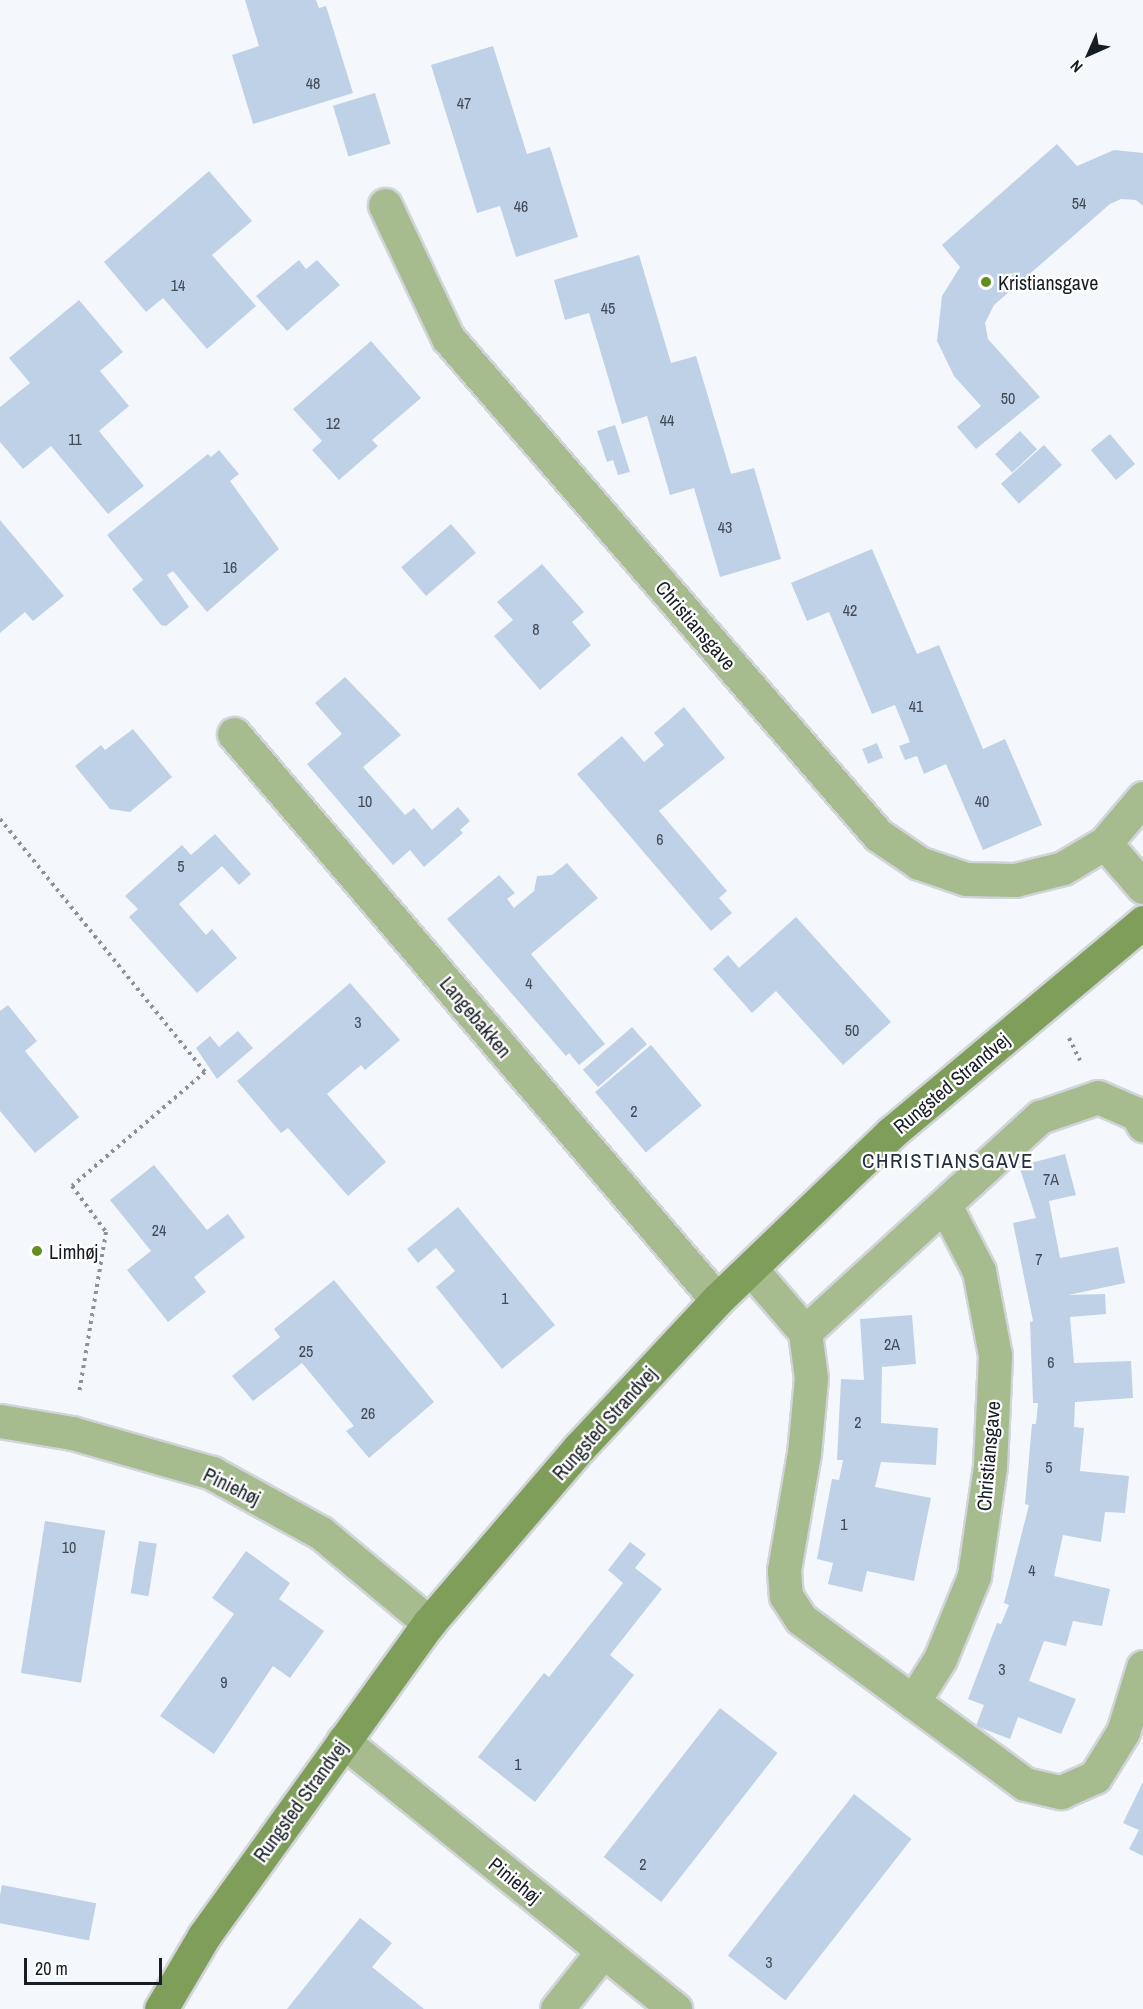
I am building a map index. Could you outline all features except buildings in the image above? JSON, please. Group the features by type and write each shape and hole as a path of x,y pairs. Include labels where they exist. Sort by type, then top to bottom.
{"main road":[{"name":"Rungsted Strandvej","path":"161,2009 204,1936 429,1623 579,1448 717,1300 891,1132 1143,922"}],"street":[{"name":"Christiansgave","path":"385,205 448,338 878,835 919,863 966,879 1015,880 1063,868 1105,843 1143,798"},
{"name":"Langebakken","path":"234,734 717,1300"},
{"path":"1105,843 1143,887"},
{"path":"805,1332 1040,1117 1098,1097 1137,1114 1143,1125"},
{"name":"Christiansgave","path":"913,1702 940,1659 974,1576 990,1466 995,1355 979,1270 945,1204"},
{"path":"751,1269 805,1332 811,1378 804,1453 784,1570 786,1596 801,1619 1025,1784 1061,1791 1095,1777 1123,1732 1143,1667"},
{"name":"Piniehøj","path":"0,1421 72,1433 212,1473 321,1533 429,1623"},
{"name":"Piniehøj","path":"343,1742 675,2009"},
{"path":"557,2009 603,1951"}],"path":[{"path":"0,819 205,1072 72,1186 106,1232 72,1433"}],"place":[{"name":"Kristiansgave","path":"986,282"},
{"name":"Limhøj","path":"37,1251"}],"district":[{"name":"CHRISTIANSGAVE","path":"948,1161"}]}
